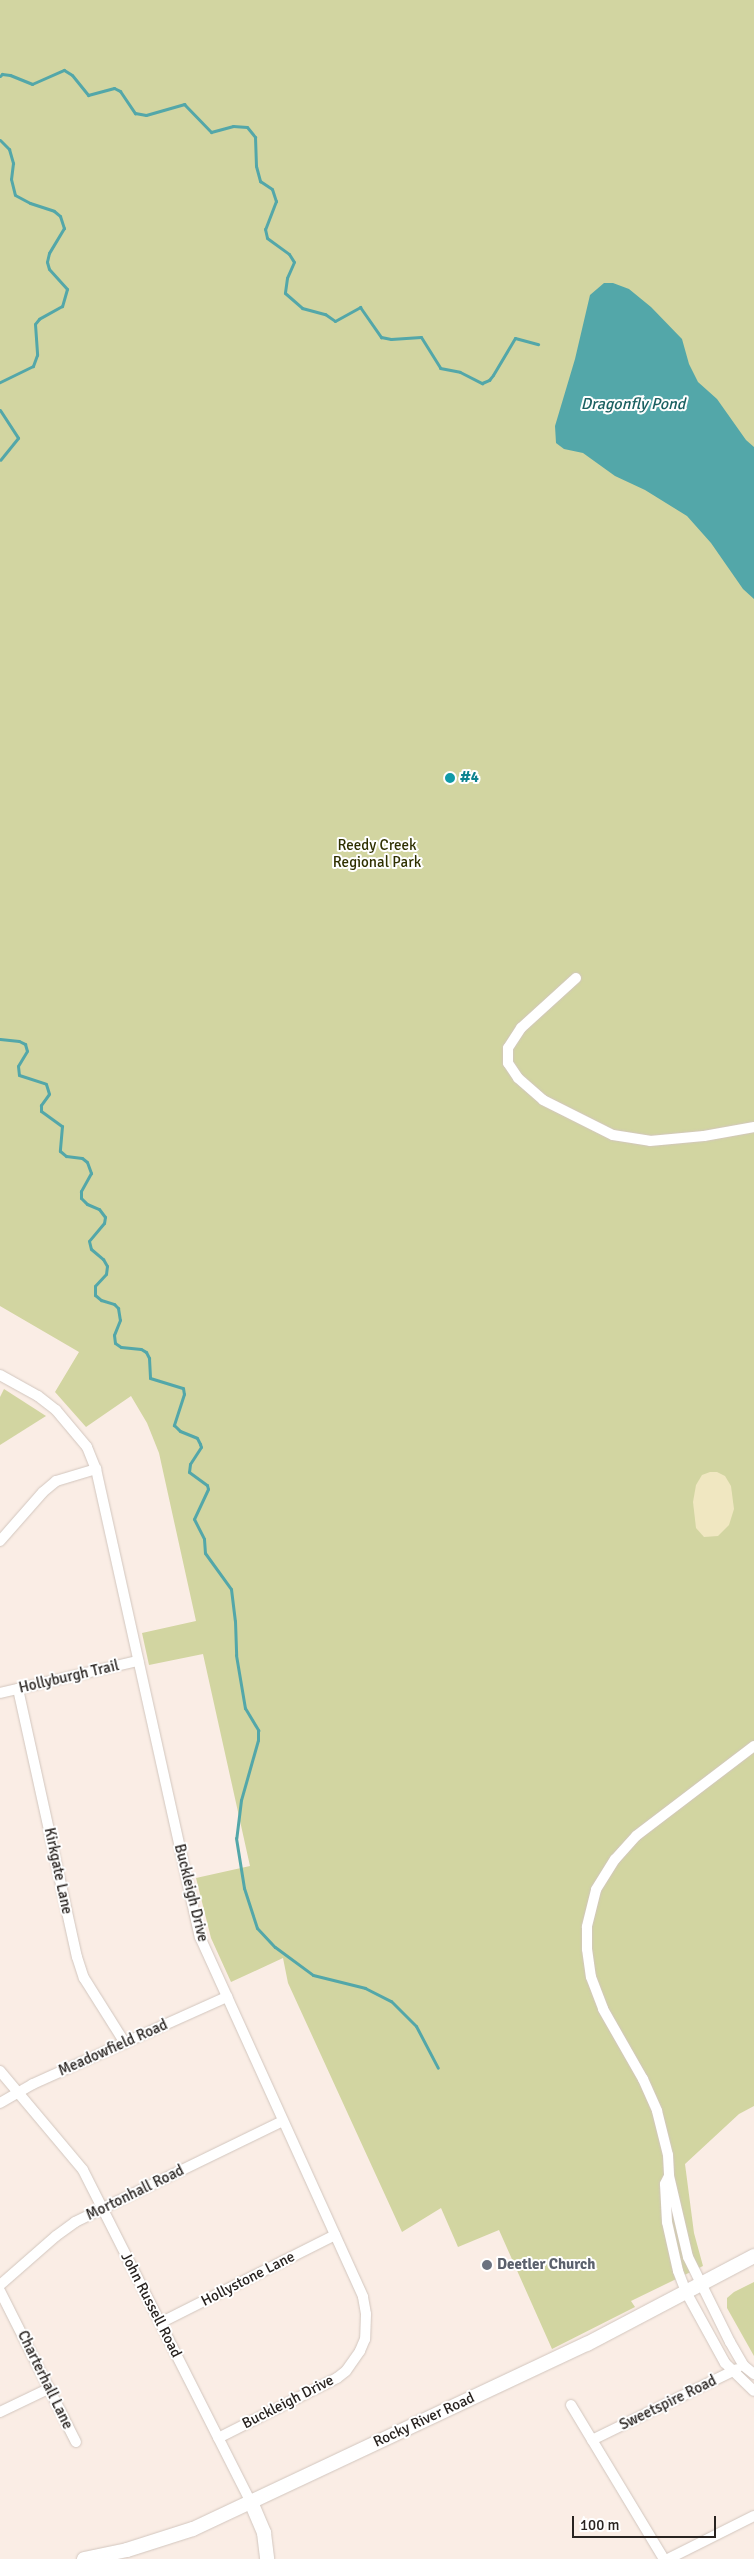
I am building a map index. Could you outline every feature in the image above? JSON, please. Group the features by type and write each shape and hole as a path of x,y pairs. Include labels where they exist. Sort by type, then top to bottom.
{"street":[{"path":"576,978 520,1028 508,1048 508,1063 518,1078 543,1100 613,1135 650,1141 704,1136 754,1127"},
{"name":"Buckleigh Drive","path":"0,1374 38,1396 56,1410 87,1447 96,1469 200,1937 363,2297 366,2327 360,2351 346,2371 337,2378 218,2438"},
{"path":"0,1542 43,1492 56,1481 96,1469"},
{"name":"Hollyburgh Trail","path":"0,1693 138,1661"},
{"name":"Kirkgate Lane","path":"18,1689 77,1956 84,1978 126,2043"},
{"path":"754,1746 636,1836 615,1859 596,1890 589,1917 587,1949 590,1977 615,2034 643,2079 657,2111 668,2155 669,2176 686,2248 700,2284 744,2366 754,2374"},
{"name":"Meadowfield Road","path":"0,2103 19,2092 227,1997"},
{"name":"John Russell Road","path":"0,2071 78,2164 251,2502 264,2533 267,2559"},
{"name":"Mortonhall Road","path":"0,2285 56,2236 75,2222 283,2120"},
{"path":"669,2176 665,2184 667,2222 671,2247 686,2292 718,2352 732,2371 754,2391"},
{"name":"Hollystone Lane","path":"160,2323 335,2235"},
{"name":"Rocky River Road","path":"84,2559 152,2543 193,2529 587,2344 754,2256"},
{"name":"Charterhall Lane","path":"0,2291 76,2442"},
{"name":"Sweetspire Road","path":"592,2440 744,2366"},
{"path":"0,2412 50,2388"},
{"path":"571,2405 666,2559 754,2516"}],"green space":[{"name":"Reedy Creek Regional Park","path":"0,0 754,0 754,2106 739,2114 685,2164 694,2233 703,2266 631,2301 635,2307 552,2349 499,2230 458,2247 441,2208 402,2232 288,1983 283,1958 231,1982 211,1938 196,1878 250,1866 203,1654 149,1665 142,1633 196,1621 159,1453 147,1423 131,1396 86,1427 55,1392 79,1352 0,1306"},
{"path":"4,1389 46,1416 0,1445 0,1397"},
{"path":"754,2282 754,2356 727,2308 727,2298 734,2292"}],"sand":[{"path":"717,1472 725,1476 731,1486 734,1509 729,1525 718,1536 704,1537 696,1528 693,1502 696,1485 702,1475"}],"water":[{"name":"Dragonfly Pond","path":"604,283 613,283 629,289 651,307 682,339 689,364 698,382 717,399 746,440 754,447 754,599 743,589 711,543 687,516 645,490 615,476 583,453 564,449 556,443 555,426 575,359 590,295"}],"waterway":[{"path":"0,76 2,74 10,75 32,84 64,70 72,75 88,95 114,88 120,91 135,113 146,115 184,104 211,132 233,126 247,127 255,137 256,166 260,181 272,189 276,201 265,229 267,238 289,254 294,262 287,278 285,293 302,308 325,314 335,321 360,307 381,337 391,339 421,337 440,368 460,372 482,383 489,380 493,375 515,338 538,344"},
{"path":"0,140 9,149 13,163 11,179 15,195 30,203 54,211 60,216 64,228 49,253 47,262 49,269 67,289 62,306 39,319 35,324 37,355 33,366 0,382"},
{"path":"0,410 18,438 0,460"},
{"path":"0,1039 19,1041 25,1044 27,1051 18,1066 19,1075 46,1084 49,1094 41,1105 41,1111 62,1126 60,1151 66,1156 82,1158 87,1162 91,1173 81,1191 81,1198 87,1204 99,1209 105,1217 104,1223 89,1241 91,1249 103,1259 107,1266 106,1274 95,1286 95,1295 101,1300 114,1304 118,1308 120,1320 114,1335 115,1343 121,1347 141,1349 146,1352 149,1358 150,1378 183,1388 184,1394 174,1425 180,1431 197,1438 201,1447 190,1464 189,1472 207,1485 208,1489 194,1519 204,1539 205,1553 231,1589 235,1621 236,1655 245,1708 258,1730 258,1740 241,1800 236,1838 244,1888 257,1928 275,1947 313,1975 365,1988 391,2001 416,2026 438,2068"}],"place":[{"name":"#4","path":"450,778"},
{"name":"Deetler Church","path":"487,2265"}]}
